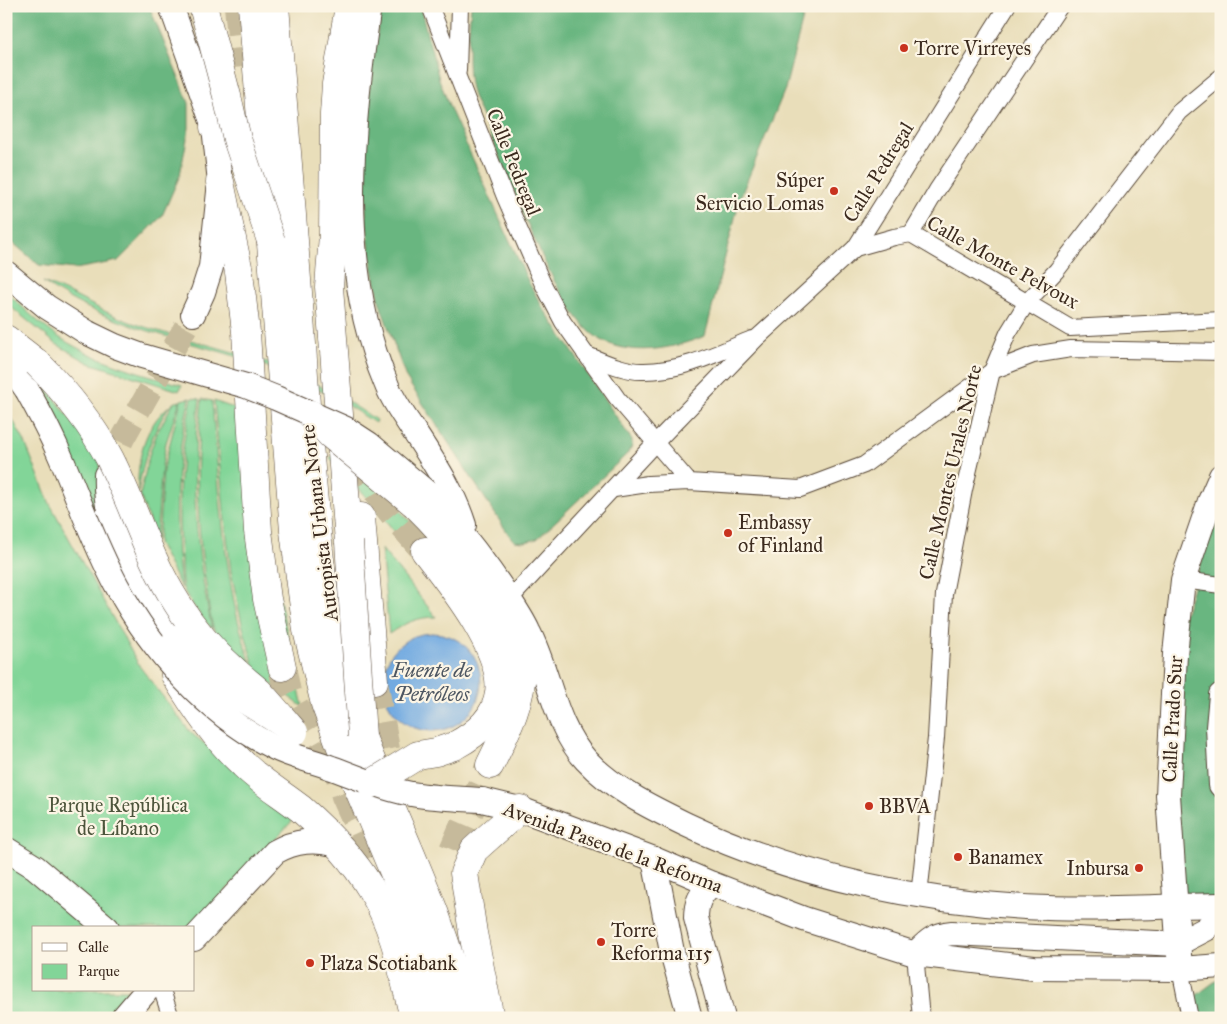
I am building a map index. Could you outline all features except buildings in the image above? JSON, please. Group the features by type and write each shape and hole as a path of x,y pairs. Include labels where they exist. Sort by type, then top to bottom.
{"highway":[{"path":"194,6 215,98 216,117 214,127"},
{"path":"203,6 237,138 271,242"},
{"name":"Autopista Urbana Norte","path":"252,6 294,531 307,630 325,704 342,750 398,882 428,961 441,1018"},
{"name":"Autopista Urbana Norte","path":"275,6 301,329 309,461 322,577 336,659 362,736 414,859 445,942 465,1018"},
{"path":"349,6 336,84 333,235 329,287 362,736"},
{"path":"220,182 239,272 246,332 258,531 267,599 282,667"},
{"path":"333,235 348,324 374,681"},
{"path":"6,339 37,363 72,401 100,442 110,460 161,575 193,627 214,651 258,691 294,732"},
{"path":"312,414 331,435 415,504 456,547 483,585 518,649 522,666 520,690 511,722 490,765"},
{"path":"371,784 418,755 454,746 475,733 486,723 494,710 500,694 497,667 482,633 451,584 425,550"},
{"path":"169,647 206,723 224,746 262,781 302,810 338,845 371,889 388,921 414,1018"},
{"path":"490,1018 473,933 464,873 474,850 520,809"},
{"path":"453,850 446,892 454,972"},
{"path":"408,936 432,1018"}],"main road":[{"path":"171,6 214,127 220,182 211,267 193,314"},
{"path":"370,6 355,113 353,160 355,254 366,323 386,385 451,493 462,517 470,543"},
{"path":"6,273 28,292 74,325 115,346 152,359 246,386 346,429 369,444 426,492 470,543 527,628 537,650 557,711 566,730 586,760 625,792 714,838 741,848 808,870 920,896 1048,908 1221,905"},
{"name":"Avenida Paseo de la Reforma","path":"6,360 27,390 58,450 86,521 116,584 143,630 169,647 200,694 251,735 277,749 331,767 371,784 417,795 482,800 520,809 654,859 712,884 804,919 915,954 1034,968 1180,969 1221,966"},
{"path":"106,475 105,493 108,511 116,534 132,572 169,647 204,668 234,696 294,732 331,767"},
{"name":"Calle Prado Sur","path":"1180,969 1168,795 1175,654 1183,580 1210,501 1221,476"},
{"path":"1221,695 1218,726 1221,785"},
{"path":"195,938 275,852 304,841 338,845"},
{"path":"6,849 35,867 104,926"},
{"path":"654,859 672,952 690,1018"},
{"path":"712,884 700,896 696,907 696,918 723,1018"},
{"path":"915,954 928,941 939,935 952,933 1177,944 1206,929 1221,913"},
{"path":"123,1018 146,992"}],"street":[{"name":"Calle Pedregal","path":"430,6 505,197 542,282 563,322 617,398 689,482"},
{"path":"457,78 460,6"},
{"name":"Calle Pedregal","path":"509,600 655,443 758,336 855,248 1007,6"},
{"path":"911,234 937,190 1060,6"},
{"name":"Calle Montes Urales Norte","path":"920,896 936,738 944,594 964,490 992,371 1008,333 1027,302 1057,270 1179,112 1221,77"},
{"name":"Calle Monte Pelvoux","path":"855,248 911,234 1070,328 1221,320"},
{"path":"1070,328 1071,349"},
{"name":"Calle Pedregal","path":"585,354 613,365 644,372 680,366 713,355 758,336"},
{"path":"614,489 648,484 689,482 756,488 800,489 864,465 992,371 1033,355 1071,349 1221,352"},
{"path":"1183,580 1221,585"},
{"path":"915,954 921,1018"},
{"path":"1180,969 1190,1018"},
{"path":"163,992 171,1018"}],"green space":[{"path":"6,6 149,6 189,103 189,128 180,175 162,216 118,261 75,269 39,265 6,237"},
{"path":"382,6 420,6 439,79 452,113 529,283 543,308 632,440 632,446 627,454 537,539 525,542 514,541 509,535 406,378 380,304 371,260 366,218 365,159 370,74"},
{"path":"471,6 806,6 785,89 740,198 705,336 665,348 637,350 623,348 598,338 583,325 569,306 556,284 531,232 473,96 468,62"},
{"path":"43,282 130,322 292,372 349,402 376,420 375,423 334,397 305,382 260,364 121,322 68,298"},
{"path":"6,292 41,324 83,351 115,364 182,385 179,391 89,363 56,344 6,303"},
{"path":"39,377 100,459 99,515 96,516 49,397"},
{"path":"190,398 178,469 177,539 181,588 158,543 163,470 181,400"},
{"path":"192,398 200,399 195,457 196,514 202,572 212,629 188,598 183,588 181,577 180,477"},
{"path":"202,399 212,401 226,552 238,619 253,671 216,634 210,613 198,515 198,446"},
{"path":"180,401 166,443 162,466 156,540 140,495 150,452 157,433 173,403"},
{"path":"214,401 239,410 303,707 256,673 242,624 231,572"},
{"path":"169,406 149,447 138,492 139,468 143,445 153,424"},
{"name":"Parque República de Líbano","path":"6,408 24,440 50,504 140,667 191,733 297,816 192,926 32,926 32,992 129,992 105,1018 6,1018"},
{"path":"333,455 388,498 431,544 415,557 364,494 330,458"},
{"path":"1221,502 1221,704 1219,730 1221,905 1175,906 1176,639"},
{"path":"381,548 436,617 411,621 389,634"},
{"path":"1221,977 1221,1018 1190,1018 1186,1003"}],"water":[{"name":"Fuente de Petróleos","path":"432,633 451,637 467,647 477,663 481,682 477,701 467,717 451,727 432,731 413,727 397,717 387,701 383,682 387,663 397,647 413,637"}],"tunnel":[{"path":"238,6 244,67"},
{"path":"106,475 123,438 193,314"},
{"path":"359,454 371,482 387,506 425,551"},
{"path":"282,667 287,692 334,775"},
{"path":"374,681 390,773"},
{"path":"333,752 345,796 386,887"},
{"path":"453,850 490,765"}],"place":[{"name":"Torre Virreyes","path":"904,48"},
{"name":"Súper Servicio Lomas","path":"834,191"},
{"name":"Embassy of Finland","path":"728,533"},
{"name":"BBVA","path":"869,806"},
{"name":"Banamex","path":"958,857"},
{"name":"Inbursa","path":"1139,868"},
{"name":"Torre Reforma 115","path":"601,942"},
{"name":"Plaza Scotiabank","path":"310,963"}]}
